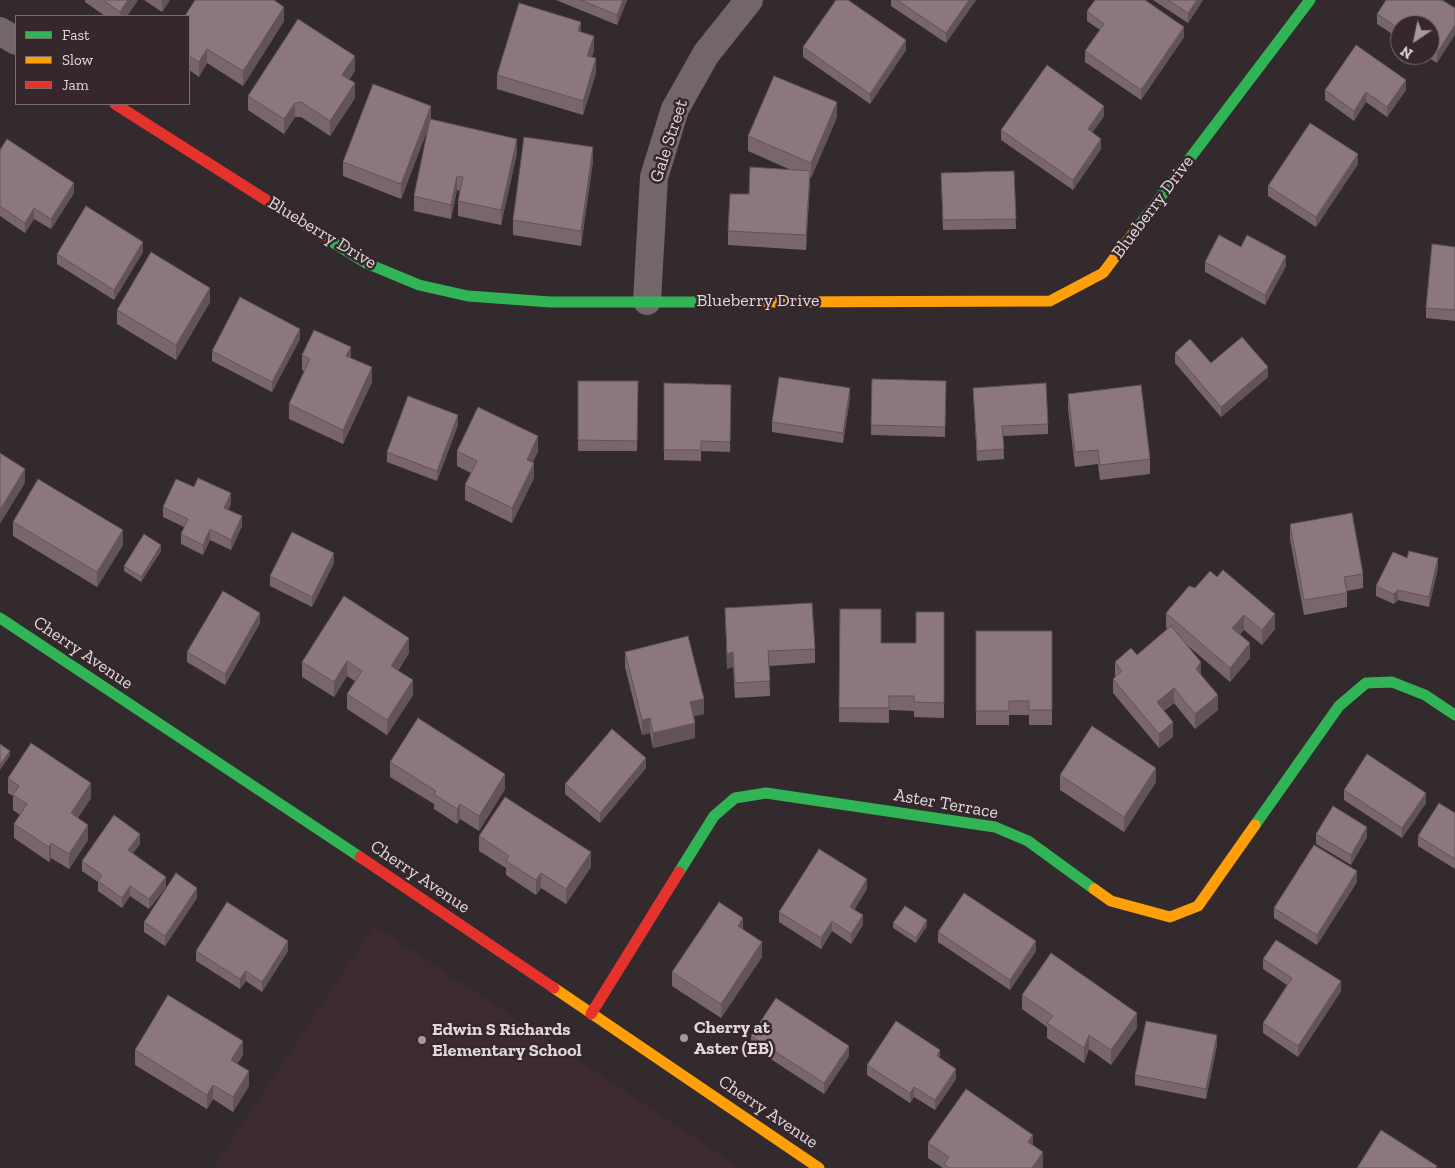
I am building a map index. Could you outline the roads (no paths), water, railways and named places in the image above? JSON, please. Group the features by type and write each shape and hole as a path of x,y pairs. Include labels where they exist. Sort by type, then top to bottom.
{"street":[{"name":"Gale Street","path":"647,301 654,177 675,109 706,54 749,0"},
{"name":"Blueberry Drive","path":"117,105 366,263 420,285 468,296 550,302 1050,301 1103,272 1310,0"},
{"path":"0,31 15,40"},
{"name":"Cherry Avenue","path":"0,618 819,1168"},
{"name":"Aster Terrace","path":"591,1014 714,816 735,798 766,793 995,827 1028,841 1111,901 1170,917 1198,906 1339,706 1366,683 1392,682 1425,695 1455,714"}],"place":[{"name":"Cherry at Aster (EB)","path":"684,1038"},
{"name":"Edwin S Richards Elementary School","path":"422,1040"}]}
